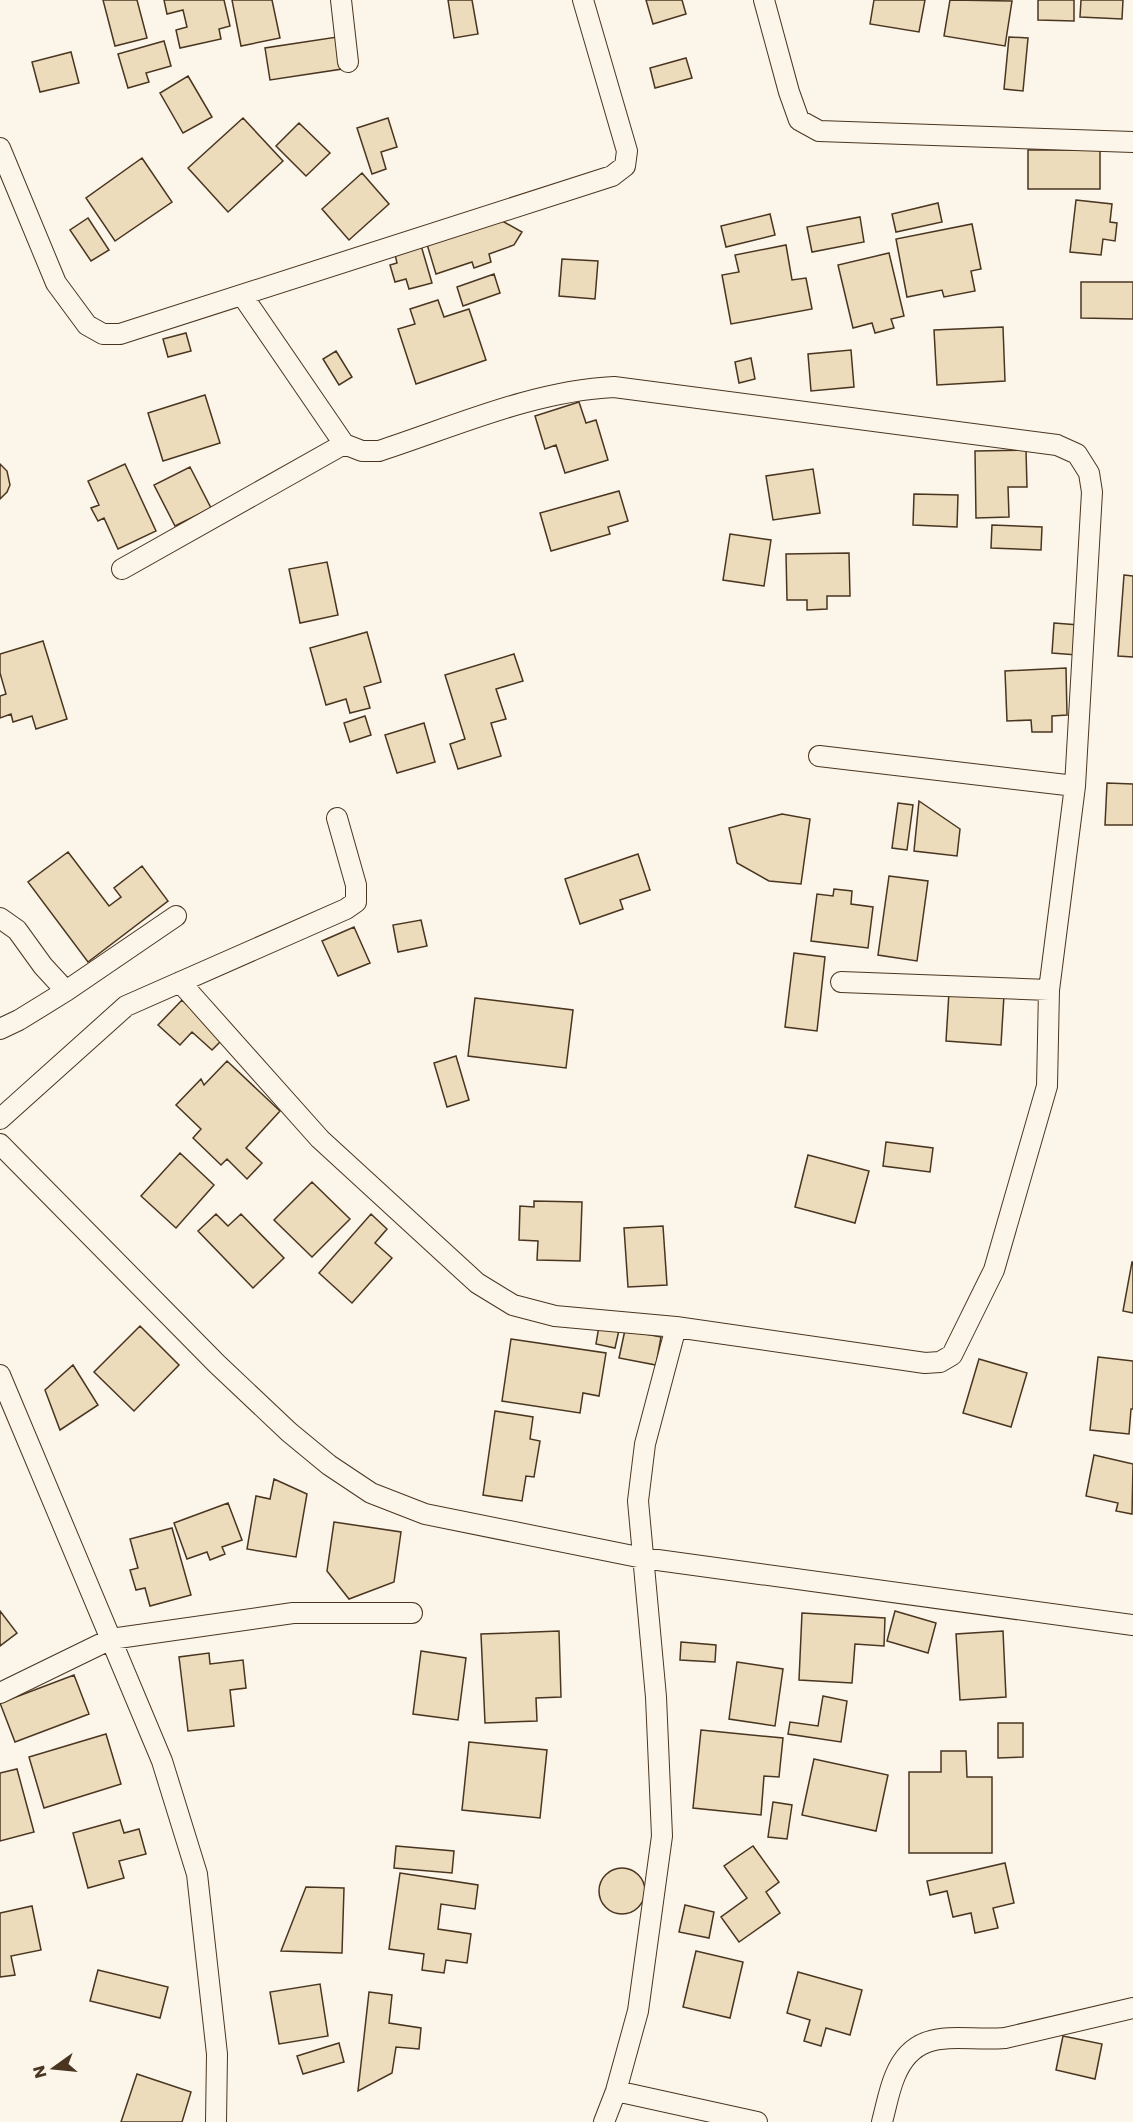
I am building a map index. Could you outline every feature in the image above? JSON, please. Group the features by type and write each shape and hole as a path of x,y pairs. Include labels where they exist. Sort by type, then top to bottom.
{"street":[{"path":"341,0 348,62"},
{"path":"0,148 56,283 87,325 102,334 120,334 612,176 625,166 627,151 583,0"},
{"path":"764,0 799,120 819,131 1133,142"},
{"path":"180,982 320,1139 477,1283 513,1305 555,1316 676,1327 925,1364 940,1362 952,1355 994,1270 1047,1086 1049,990 1075,786 1092,492 1089,473 1077,454 1058,445 614,387 580,389 542,396 380,452 362,451 344,444 242,295"},
{"path":"122,569 344,444"},
{"path":"819,756 1075,786"},
{"path":"0,1119 126,1006 346,909 356,902 356,885 337,819"},
{"path":"0,1029 66,991 176,916"},
{"path":"0,918 17,930 66,991"},
{"path":"841,982 1049,990"},
{"path":"0,1144 217,1364 289,1432 329,1465 371,1493 425,1514 643,1558 1133,1625"},
{"path":"604,2122 616,2091 638,2011 662,1836 656,1697 638,1501 645,1444 676,1327"},
{"path":"0,1375 162,1761 197,1874 217,2054 216,2122"},
{"path":"0,1693 111,1639 293,1612 412,1613"},
{"path":"882,2122 894,2077 908,2053 922,2043 939,2039 1005,2038 1133,2008"},
{"path":"616,2091 757,2122"}],"building":[{"path":"103,0 137,0 147,38 115,46"},
{"path":"164,0 224,0 230,26 219,29 221,39 180,48 176,30 187,27 183,10 167,14"},
{"path":"232,0 272,0 280,38 241,46"},
{"path":"448,0 472,0 478,34 454,38"},
{"path":"646,0 682,0 686,14 653,24"},
{"path":"874,0 925,0 919,32 870,24"},
{"path":"950,0 1012,1 1005,46 944,36"},
{"path":"1038,0 1074,0 1074,21 1038,20"},
{"path":"1081,0 1123,0 1122,19 1080,17"},
{"path":"337,37 342,69 270,80 265,48"},
{"path":"1009,37 1028,38 1023,91 1004,89"},
{"path":"164,41 171,66 146,73 149,82 128,88 118,54"},
{"path":"71,52 79,83 40,92 32,62"},
{"path":"686,58 692,78 655,88 650,68"},
{"path":"188,76 212,117 183,133 160,93"},
{"path":"243,118 283,161 228,212 188,168"},
{"path":"388,118 397,147 381,152 386,169 372,174 357,128"},
{"path":"299,123 330,153 306,176 276,146"},
{"path":"1028,150 1100,150 1100,189 1028,189"},
{"path":"142,158 172,202 115,241 86,198"},
{"path":"362,173 389,204 349,240 322,209"},
{"path":"1076,200 1112,204 1110,222 1117,223 1115,241 1103,239 1101,255 1070,252"},
{"path":"938,203 942,222 896,232 892,214"},
{"path":"770,214 775,235 726,247 721,226"},
{"path":"860,217 864,242 812,252 807,227"},
{"path":"88,218 109,250 91,261 70,230"},
{"path":"497,218 522,232 514,245 489,254 491,262 474,268 472,262 436,274 426,241"},
{"path":"972,224 981,269 971,271 975,291 944,297 942,290 907,297 896,239"},
{"path":"420,242 432,283 409,289 406,279 395,282 390,265 397,263 394,250"},
{"path":"786,245 792,280 806,278 812,309 731,324 722,275 739,272 735,255"},
{"path":"889,253 904,316 891,319 894,328 875,333 872,323 853,328 838,265"},
{"path":"562,259 598,261 595,299 559,296"},
{"path":"494,274 500,293 463,306 457,287"},
{"path":"1081,282 1133,282 1133,319 1081,318"},
{"path":"438,300 444,317 469,309 486,360 416,384 398,329 415,324 410,309"},
{"path":"1003,327 1005,381 937,385 934,330"},
{"path":"186,333 191,351 168,357 163,339"},
{"path":"851,350 854,387 811,391 808,354"},
{"path":"336,351 352,377 339,385 323,359"},
{"path":"751,358 755,379 739,383 735,362"},
{"path":"205,395 220,443 163,461 148,413"},
{"path":"579,402 586,423 596,420 608,460 565,473 556,445 545,449 535,416"},
{"path":"1026,450 1027,487 1008,487 1009,517 976,518 975,451"},
{"path":"0,464 7,471 10,485 0,499"},
{"path":"125,464 156,531 118,549 104,518 98,521 91,508 99,505 88,481"},
{"path":"190,467 211,508 175,526 154,485"},
{"path":"813,469 820,513 773,520 766,476"},
{"path":"619,491 628,521 608,527 610,534 551,551 540,513"},
{"path":"914,494 958,495 957,527 913,525"},
{"path":"992,525 1042,527 1041,550 991,548"},
{"path":"730,534 771,540 764,586 723,580"},
{"path":"849,553 850,596 827,596 827,609 807,610 807,600 787,600 786,554"},
{"path":"327,562 338,615 300,623 289,569"},
{"path":"1124,575 1133,576 1133,657 1118,656"},
{"path":"1054,623 1079,625 1077,655 1052,653"},
{"path":"367,632 381,682 364,687 370,708 350,713 346,699 326,705 310,648"},
{"path":"43,641 67,719 36,729 32,716 13,722 11,714 0,718 0,696 6,694 0,673 0,654"},
{"path":"514,654 523,681 496,689 506,719 491,723 501,756 458,769 450,744 465,739 445,675"},
{"path":"1066,668 1067,715 1052,716 1052,732 1032,732 1031,720 1007,721 1005,671"},
{"path":"365,716 371,735 350,742 344,723"},
{"path":"424,723 435,762 397,773 385,735"},
{"path":"1107,783 1133,784 1133,825 1105,825"},
{"path":"919,801 960,829 957,856 914,851"},
{"path":"898,803 913,805 907,850 892,848"},
{"path":"782,814 810,819 801,884 769,881 737,863 729,828"},
{"path":"68,852 109,906 121,897 114,888 142,866 168,901 88,962 28,882"},
{"path":"638,854 650,890 620,900 623,909 580,924 565,879"},
{"path":"889,876 928,881 917,961 878,955"},
{"path":"834,889 852,891 851,904 873,907 868,948 811,941 817,894 833,896"},
{"path":"421,920 427,946 398,952 393,925"},
{"path":"354,927 370,963 338,976 322,941"},
{"path":"794,953 825,957 817,1031 785,1027"},
{"path":"949,992 1004,995 1001,1045 946,1041"},
{"path":"475,998 573,1010 566,1068 468,1056"},
{"path":"182,1000 223,1039 212,1050 192,1032 180,1045 158,1025"},
{"path":"456,1056 469,1100 447,1107 434,1063"},
{"path":"227,1061 280,1111 246,1148 262,1163 247,1179 227,1159 221,1165 193,1138 201,1129 176,1105 201,1079 204,1085"},
{"path":"886,1142 933,1148 930,1172 883,1166"},
{"path":"180,1153 214,1185 176,1228 141,1196"},
{"path":"808,1155 869,1171 855,1223 795,1207"},
{"path":"312,1182 350,1219 312,1257 274,1220"},
{"path":"534,1201 582,1202 580,1261 537,1260 538,1241 519,1240 520,1206 534,1207"},
{"path":"216,1214 228,1226 241,1214 284,1258 253,1288 198,1231"},
{"path":"371,1214 387,1229 375,1243 392,1258 352,1303 319,1273"},
{"path":"663,1226 667,1285 628,1287 624,1228"},
{"path":"1133,1262 1133,1313 1123,1311"},
{"path":"140,1326 179,1365 134,1411 94,1372"},
{"path":"599,1326 619,1330 615,1348 596,1344"},
{"path":"625,1330 661,1337 656,1365 619,1358"},
{"path":"511,1339 606,1353 599,1396 583,1393 580,1413 502,1401"},
{"path":"1098,1357 1133,1361 1133,1409 1131,1409 1129,1434 1090,1430"},
{"path":"979,1359 1027,1373 1011,1427 963,1413"},
{"path":"73,1365 98,1405 60,1430 45,1390"},
{"path":"495,1411 533,1417 530,1439 540,1441 534,1477 526,1476 522,1501 483,1495"},
{"path":"1094,1455 1133,1464 1132,1514 1116,1511 1118,1503 1086,1496"},
{"path":"274,1479 307,1494 296,1557 247,1549 256,1496 270,1499"},
{"path":"228,1503 242,1540 222,1547 225,1554 210,1560 207,1552 187,1559 174,1523"},
{"path":"334,1522 401,1532 394,1582 349,1599 327,1571"},
{"path":"172,1528 191,1595 150,1606 145,1588 136,1590 130,1570 138,1568 130,1539"},
{"path":"0,1611 17,1633 0,1646"},
{"path":"895,1611 936,1623 928,1653 887,1641"},
{"path":"802,1613 885,1618 884,1646 855,1644 852,1683 799,1680"},
{"path":"559,1631 561,1697 536,1698 537,1721 485,1723 481,1634"},
{"path":"1003,1631 1006,1697 960,1700 956,1634"},
{"path":"681,1642 716,1645 715,1662 680,1660"},
{"path":"421,1651 466,1658 458,1720 413,1714"},
{"path":"209,1653 210,1664 243,1660 246,1688 230,1690 234,1726 188,1731 179,1657"},
{"path":"737,1662 783,1669 775,1726 729,1719"},
{"path":"74,1675 89,1714 15,1742 0,1703"},
{"path":"823,1696 847,1701 841,1742 788,1734 790,1722 818,1726"},
{"path":"998,1723 1023,1723 1023,1757 998,1758"},
{"path":"701,1730 783,1738 779,1777 764,1776 761,1815 693,1808"},
{"path":"106,1734 121,1784 44,1808 29,1757"},
{"path":"469,1742 547,1750 540,1818 462,1810"},
{"path":"941,1751 966,1751 967,1777 992,1777 992,1853 909,1853 909,1772 941,1772"},
{"path":"814,1759 888,1775 876,1831 802,1815"},
{"path":"17,1769 34,1832 0,1841 0,1773"},
{"path":"773,1802 792,1805 787,1839 768,1837"},
{"path":"120,1820 124,1833 139,1829 146,1854 119,1861 124,1878 88,1888 73,1833"},
{"path":"396,1846 454,1851 452,1873 394,1868"},
{"path":"753,1846 779,1882 766,1892 780,1913 739,1942 721,1917 747,1898 724,1866"},
{"path":"1005,1863 1014,1903 993,1908 998,1928 975,1933 971,1913 953,1917 947,1891 930,1895 927,1881"},
{"path":"622,1868 631,1869 639,1874 644,1882 644,1900 639,1908 631,1913 622,1914 613,1913 605,1908 600,1900 599,1891 600,1882 605,1874 613,1869"},
{"path":"400,1873 478,1885 475,1909 441,1904 438,1929 471,1934 467,1963 446,1960 444,1973 422,1970 424,1954 389,1949"},
{"path":"306,1887 344,1888 342,1953 281,1951"},
{"path":"685,1905 714,1912 709,1938 679,1932"},
{"path":"32,1906 41,1950 11,1956 15,1975 0,1977 0,1913"},
{"path":"696,1951 743,1962 730,2018 683,2007"},
{"path":"98,1970 168,1987 160,2018 90,2001"},
{"path":"798,1972 862,1990 850,2035 826,2028 821,2046 804,2041 810,2020 787,2013"},
{"path":"320,1984 328,2036 279,2044 270,1992"},
{"path":"369,1992 392,1995 389,2023 421,2028 419,2049 396,2047 392,2073 358,2091"},
{"path":"1063,2036 1102,2044 1095,2079 1056,2070"},
{"path":"339,2043 344,2062 303,2074 297,2056"},
{"path":"137,2074 191,2092 182,2122 121,2122"}]}
